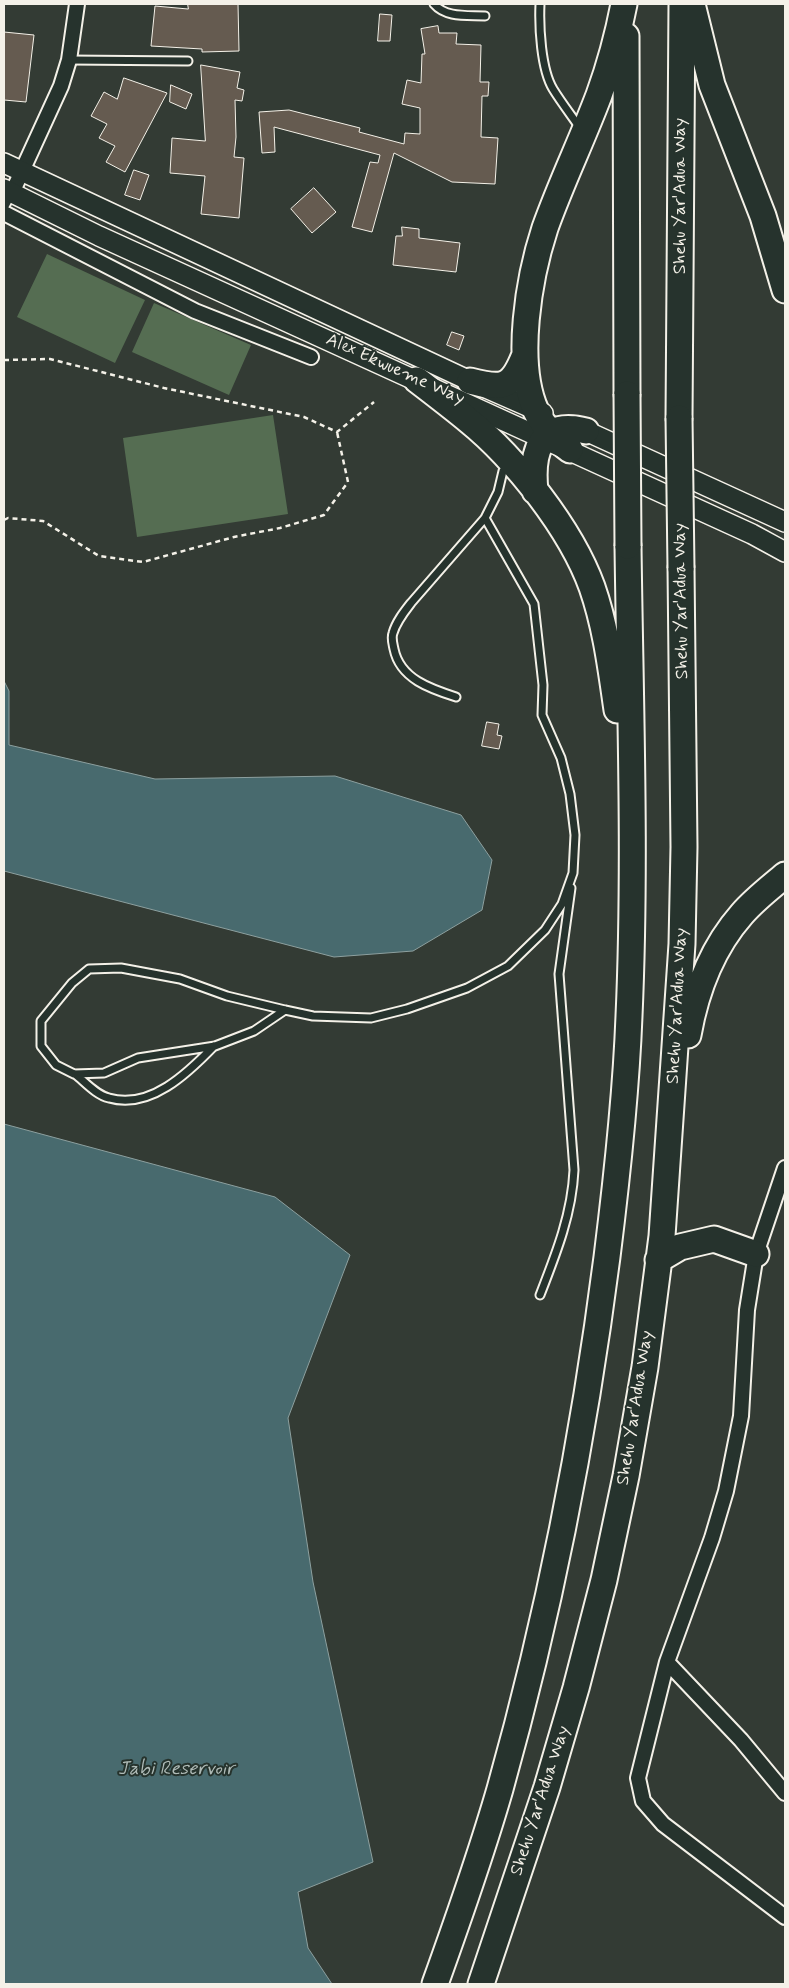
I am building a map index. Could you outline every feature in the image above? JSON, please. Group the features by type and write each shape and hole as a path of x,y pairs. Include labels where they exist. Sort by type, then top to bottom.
{"highway":[{"path":"570,450 547,436 536,410 524,357 527,320 537,259 553,206 609,68 625,4"},
{"path":"435,1984 462,1910 504,1772 531,1670 581,1433 601,1303 623,1106 629,1016 632,804 628,546 625,4"},
{"name":"Shehu Yar'Adua Way","path":"480,1984 547,1787 576,1688 604,1580 626,1476 643,1376 662,1236 682,944 684,867 679,418 682,4"},
{"path":"692,4 712,85 763,216 785,290"},
{"path":"470,381 491,386 508,383 514,378 524,357"},
{"path":"417,380 469,420 512,463 535,491 579,558 602,621 610,659 632,804"},
{"path":"535,491 534,464 538,450 547,436 557,429 566,427 586,430"},
{"path":"669,1136 696,999 707,968 717,948 742,914 785,875"},
{"path":"658,1260 680,1247 714,1239 756,1254"}],"street":[{"path":"6,197 22,173 61,86 69,60 77,4"},
{"name":"Alex Ekwueme Way","path":"4,163 470,381 586,430 785,522"},
{"name":"Alex Ekwueme Way","path":"6,197 98,236 417,380 547,436"},
{"path":"4,213 195,311 311,357"},
{"path":"570,450 743,530 785,552"},
{"path":"785,1168 756,1254 747,1310 741,1416 726,1491 712,1538 667,1662 638,1778 643,1801 663,1824 785,1917"},
{"path":"667,1662 741,1740 785,1793"}],"lane":[{"path":"434,4 443,12 485,16"},
{"path":"540,4 539,24 543,54 552,87 584,133"},
{"path":"69,60 188,61"},
{"path":"456,697 416,682 400,665 395,653 392,635 401,616 411,603 485,518 498,492 503,472 512,463"},
{"path":"485,518 534,604 543,685 542,715 561,758 570,794 575,835 573,873 559,974 574,1170 573,1190 561,1240 540,1295"},
{"path":"215,1046 177,1080 136,1100 108,1098 96,1092 75,1074 56,1065 41,1046 41,1021 72,983 89,969 121,968 180,979 227,996 313,1016 371,1018 407,1009 467,988 508,966 544,930 562,904 573,873"},
{"path":"75,1074 104,1073 138,1058 215,1046 254,1031 285,1010"}],"path":[{"path":"4,360 50,360 164,388 304,417 337,432"},
{"path":"337,432 374,402"},
{"path":"4,520 8,518 42,520 100,556 143,562 234,537 280,528 324,515 348,482 337,432"}],"green space":[{"path":"47,254 145,300 115,363 17,317"},
{"path":"154,303 251,345 229,395 132,352"},
{"path":"273,415 288,514 137,537 123,438"}],"water":[{"path":"4,681 9,691 9,745 155,779 335,776 461,815 492,860 482,910 413,951 334,957 4,871"},
{"name":"Jabi Reservoir","path":"4,1124 275,1197 350,1255 288,1418 313,1582 373,1862 298,1892 308,1948 332,1984 4,1984"}],"building":[{"path":"188,4 238,4 239,51 202,52 202,49 151,46 155,6 188,9"},
{"path":"380,14 392,15 390,41 378,41"},
{"path":"438,26 439,33 457,33 456,44 481,45 480,82 489,82 488,96 482,96 481,137 498,138 495,184 452,182 394,153 372,232 352,227 370,162 378,163 380,155 274,127 275,152 262,153 259,112 289,110 360,128 359,132 404,144 405,133 420,134 420,108 402,104 407,80 421,83 422,54 425,54 421,29"},
{"path":"4,32 34,35 26,102 4,100"},
{"path":"201,65 240,72 237,88 244,90 242,101 235,100 236,137 234,157 244,158 239,218 201,214 205,176 170,173 172,138 205,141"},
{"path":"124,78 167,93 125,172 106,162 115,146 99,138 107,124 91,116 104,92 117,99"},
{"path":"171,85 192,94 186,109 170,102"},
{"path":"134,170 149,175 140,200 125,195"},
{"path":"314,188 336,212 312,233 291,209"},
{"path":"402,227 419,229 419,238 460,243 456,272 393,265 396,236 402,236"},
{"path":"452,332 464,336 459,350 447,345"},
{"path":"487,722 499,724 497,735 502,736 499,749 482,746"}]}
